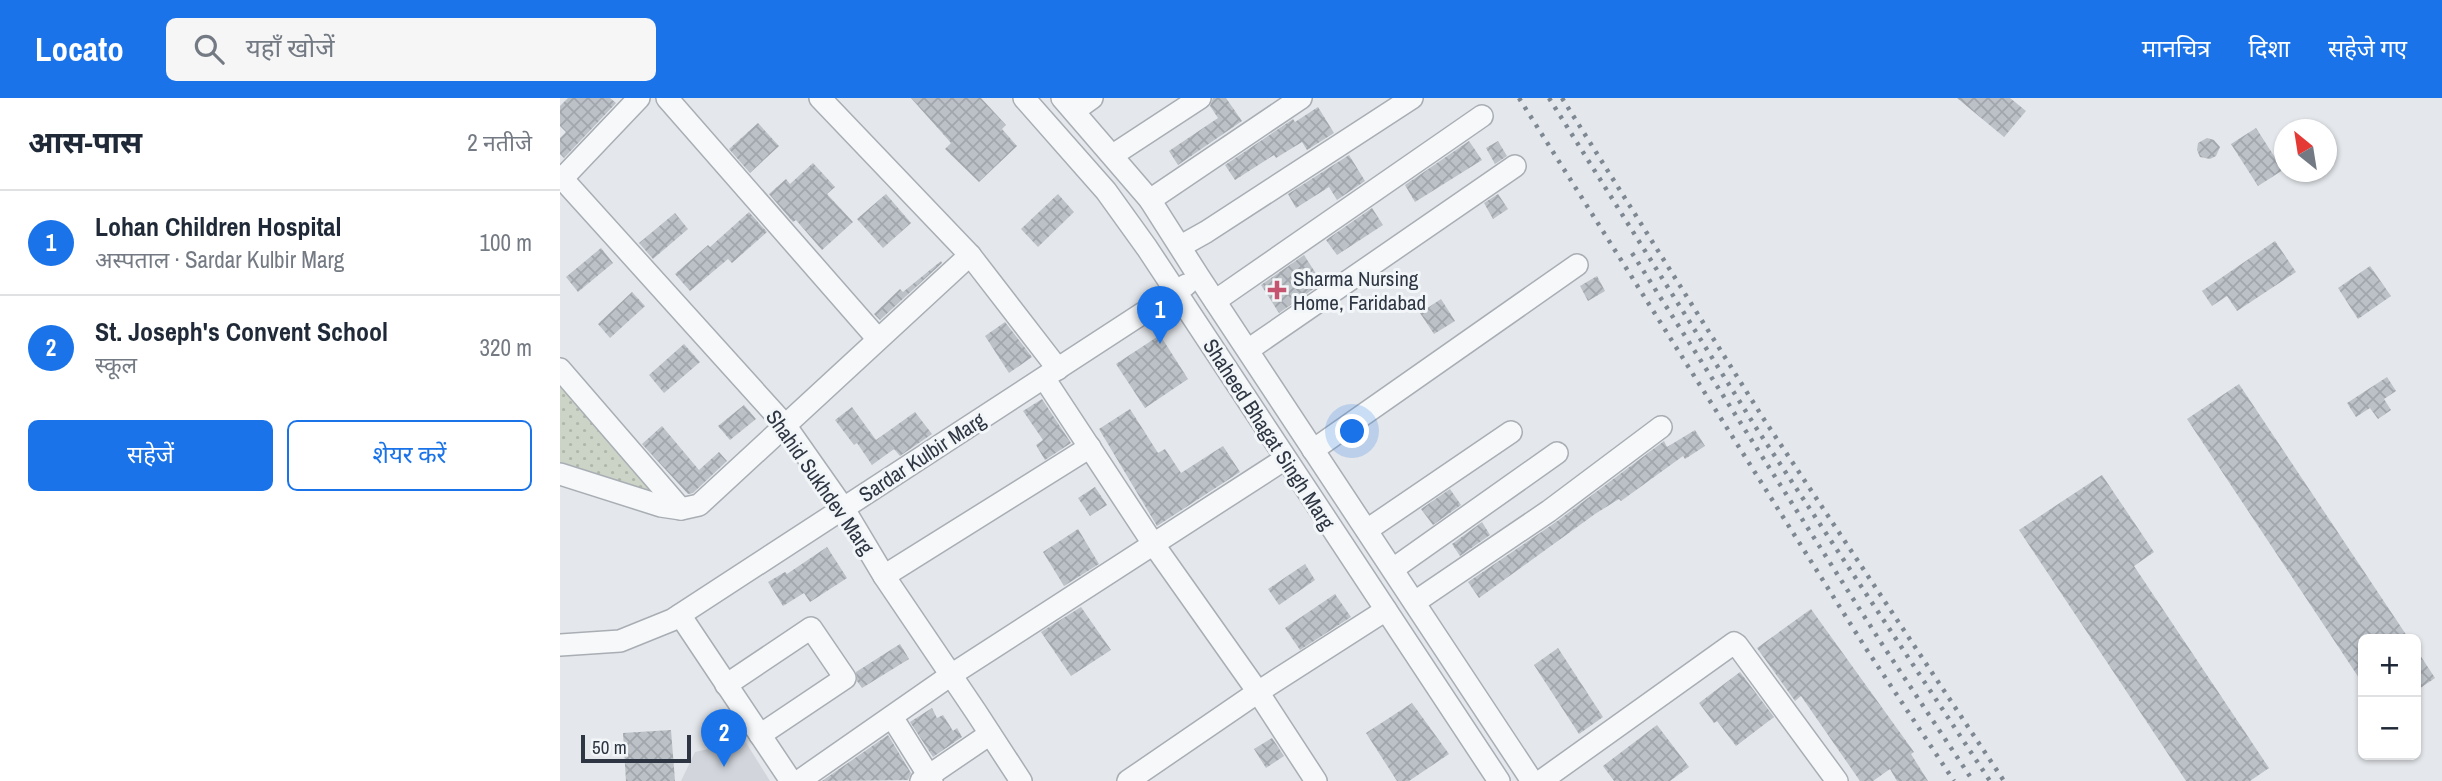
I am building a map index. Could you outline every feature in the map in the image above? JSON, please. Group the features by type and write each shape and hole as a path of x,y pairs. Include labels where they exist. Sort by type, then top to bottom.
{"street":[{"path":"561,178 639,98"},
{"path":"667,98 877,338"},
{"path":"820,98 970,255 1051,373 1090,447 1154,545 1258,692 1316,781"},
{"name":"Shaheed Bhagat Singh Marg","path":"1024,98 1106,191 1176,292 1498,781"},
{"path":"1068,104 1092,98"},
{"path":"1113,155 1200,98"},
{"path":"1150,200 1301,98"},
{"path":"1181,246 1412,98"},
{"name":"Shaheed Bhagat Singh Marg","path":"1068,104 1150,200 1527,773"},
{"path":"1215,301 1482,116"},
{"path":"1248,350 1515,166"},
{"name":"Shahid Sukhdev Marg","path":"561,178 785,425 844,509 884,576 1021,781"},
{"path":"560,474 661,506 681,509 699,505 970,255"},
{"path":"1313,450 1577,265"},
{"name":"Sardar Kulbir Marg","path":"560,645 620,640 680,615 1199,277"},
{"path":"560,369 681,509"},
{"path":"1415,602 1549,511 1661,427"},
{"path":"1367,530 1511,432"},
{"path":"884,576 1090,447"},
{"path":"1393,569 1557,453"},
{"path":"799,781 951,675 1285,459"},
{"path":"1128,781 1258,692 1386,610"},
{"path":"680,615 791,781"},
{"path":"726,685 811,628 845,678 760,735"},
{"path":"1541,781 1734,643 1836,781"},
{"path":"892,718 927,779 990,734"},
{"path":"1498,781 1527,773"}],"shaded area":[{"path":"745,741 770,781 681,781 695,752"}],"green space":[{"path":"560,382 655,496 560,472"}],"building":[{"path":"568,98 610,98 616,103 564,158 560,154 560,138 566,132 560,126 560,106"},
{"path":"911,98 981,98 1006,125 1002,129 1017,146 979,182 945,149 951,143"},
{"path":"1213,98 1226,98 1242,121 1178,165 1169,151 1218,118 1210,106"},
{"path":"1957,98 2010,98 2026,111 2004,137"},
{"path":"1318,107 1334,133 1307,150 1302,142 1276,158 1274,155 1235,180 1225,165 1293,119 1295,122"},
{"path":"758,123 779,146 750,173 729,149"},
{"path":"2256,128 2274,156 2274,176 2258,186 2231,144"},
{"path":"2207,138 2214,140 2220,147 2216,156 2210,159 2200,157 2197,150 2198,143"},
{"path":"1469,141 1482,160 1415,202 1405,185"},
{"path":"1498,141 1507,156 1495,164 1486,148"},
{"path":"1349,155 1365,181 1337,200 1329,187 1296,208 1288,194"},
{"path":"813,163 835,187 827,194 853,222 822,250 769,194 786,179 790,184"},
{"path":"886,194 911,223 883,248 857,219"},
{"path":"1058,194 1074,212 1038,247 1021,229"},
{"path":"1498,194 1508,209 1493,219 1484,203"},
{"path":"1372,208 1383,225 1337,255 1326,240"},
{"path":"749,212 767,232 732,263 728,259 690,291 675,274"},
{"path":"675,213 688,229 653,259 639,243"},
{"path":"2275,241 2296,272 2237,311 2227,296 2212,306 2202,291"},
{"path":"601,248 613,263 578,292 566,277"},
{"path":"1304,255 1322,283 1279,313 1261,285"},
{"path":"941,261 942,263 880,320 874,314 900,289 903,292"},
{"path":"2370,266 2391,296 2358,319 2338,288"},
{"path":"1597,276 1605,291 1588,301 1580,286"},
{"path":"632,292 645,306 610,338 598,324"},
{"path":"1441,299 1455,321 1434,334 1420,313"},
{"path":"1005,322 1032,357 1009,373 985,336"},
{"path":"1160,335 1188,379 1145,408 1116,364"},
{"path":"684,344 700,362 664,393 649,375"},
{"path":"2387,377 2396,391 2384,399 2391,410 2378,419 2370,408 2356,417 2347,403"},
{"path":"2239,384 2406,634 2358,634 2358,676 2187,419"},
{"path":"1042,399 1071,443 1045,460 1036,445 1043,440 1023,411"},
{"path":"744,405 756,419 730,440 718,426"},
{"path":"852,407 876,440 915,412 932,434 900,456 894,449 872,465 857,443 854,445 835,420"},
{"path":"1130,409 1158,453 1165,449 1181,473 1223,446 1240,472 1157,526 1099,429"},
{"path":"662,426 699,470 719,452 727,461 693,493 688,494 642,444"},
{"path":"1695,430 1705,446 1685,459 1683,456 1621,501 1619,499 1595,514 1479,598 1468,582 1556,522 1664,441 1667,447"},
{"path":"2102,475 2154,552 2134,566 2269,768 2250,781 2186,781 2019,530"},
{"path":"1095,487 1107,505 1090,516 1078,498"},
{"path":"1450,489 1461,505 1433,525 1421,509"},
{"path":"1482,522 1490,535 1460,556 1452,544"},
{"path":"1078,529 1099,564 1064,586 1043,552"},
{"path":"827,547 847,578 810,602 804,593 783,606 768,582 785,572 787,574"},
{"path":"1305,564 1315,580 1279,605 1268,589"},
{"path":"1335,594 1351,617 1300,650 1285,628"},
{"path":"1081,607 1111,650 1071,676 1041,632"},
{"path":"1811,609 1914,752 1911,754 1928,781 1897,781 1890,769 1873,781 1860,781 1801,696 1795,701 1757,648"},
{"path":"900,644 909,659 862,688 857,681 856,672"},
{"path":"1558,648 1603,717 1579,734 1534,665"},
{"path":"2421,657 2435,678 2421,688"},
{"path":"1740,672 1774,717 1736,746 1699,703"},
{"path":"1412,703 1449,754 1409,781 1397,781 1366,733"},
{"path":"932,708 937,718 943,715 953,731 957,728 962,737 933,757 910,722"},
{"path":"1657,725 1689,767 1670,781 1614,781 1603,766"},
{"path":"671,730 675,781 626,781 623,733"},
{"path":"888,735 911,773 908,780 822,781"},
{"path":"1272,738 1284,756 1266,768 1254,749"}],"railway":[{"path":"1519,98 1865,647 1954,781"},
{"path":"1549,98 1755,426 1990,781"},
{"path":"1562,98 1765,421 2004,781"},
{"path":"1632,253 1880,641 1973,781"}],"place":[{"name":"Sharma Nursing Home, Faridabad","path":"1277,290"},
{"name":"Lohan Children Hospital","path":"1160,344"},
{"name":"St. Joseph's Convent School","path":"724,767"}]}
